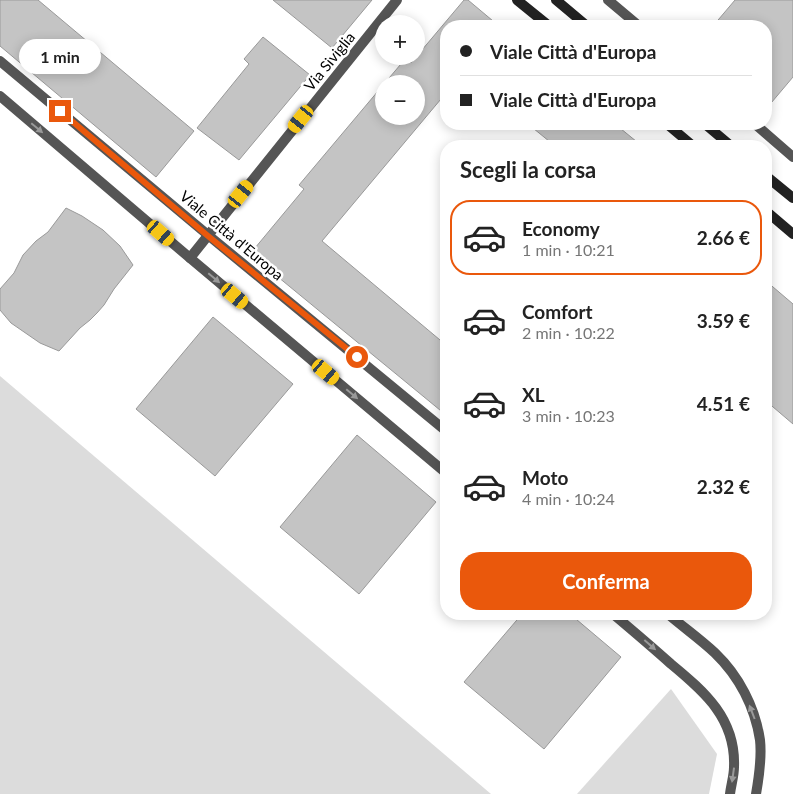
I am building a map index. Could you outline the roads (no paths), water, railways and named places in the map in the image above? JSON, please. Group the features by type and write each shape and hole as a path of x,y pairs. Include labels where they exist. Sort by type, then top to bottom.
{"street":[{"name":"Via Siviglia","path":"190,258 397,0"},
{"path":"517,0 542,20"},
{"path":"556,0 581,20"},
{"path":"608,0 632,20"},
{"name":"Viale Città d'Europa","path":"0,61 208,236 440,426"},
{"path":"0,96 440,468"},
{"path":"674,130 686,140"},
{"path":"712,130 724,140"},
{"path":"762,130 793,156"},
{"path":"772,181 793,198"},
{"path":"772,217 793,234"},
{"path":"620,620 694,684 715,706 726,726 733,754 734,766 730,794"},
{"path":"675,620 716,654 733,674 748,700 755,716 760,741 760,767 756,794"}]}
